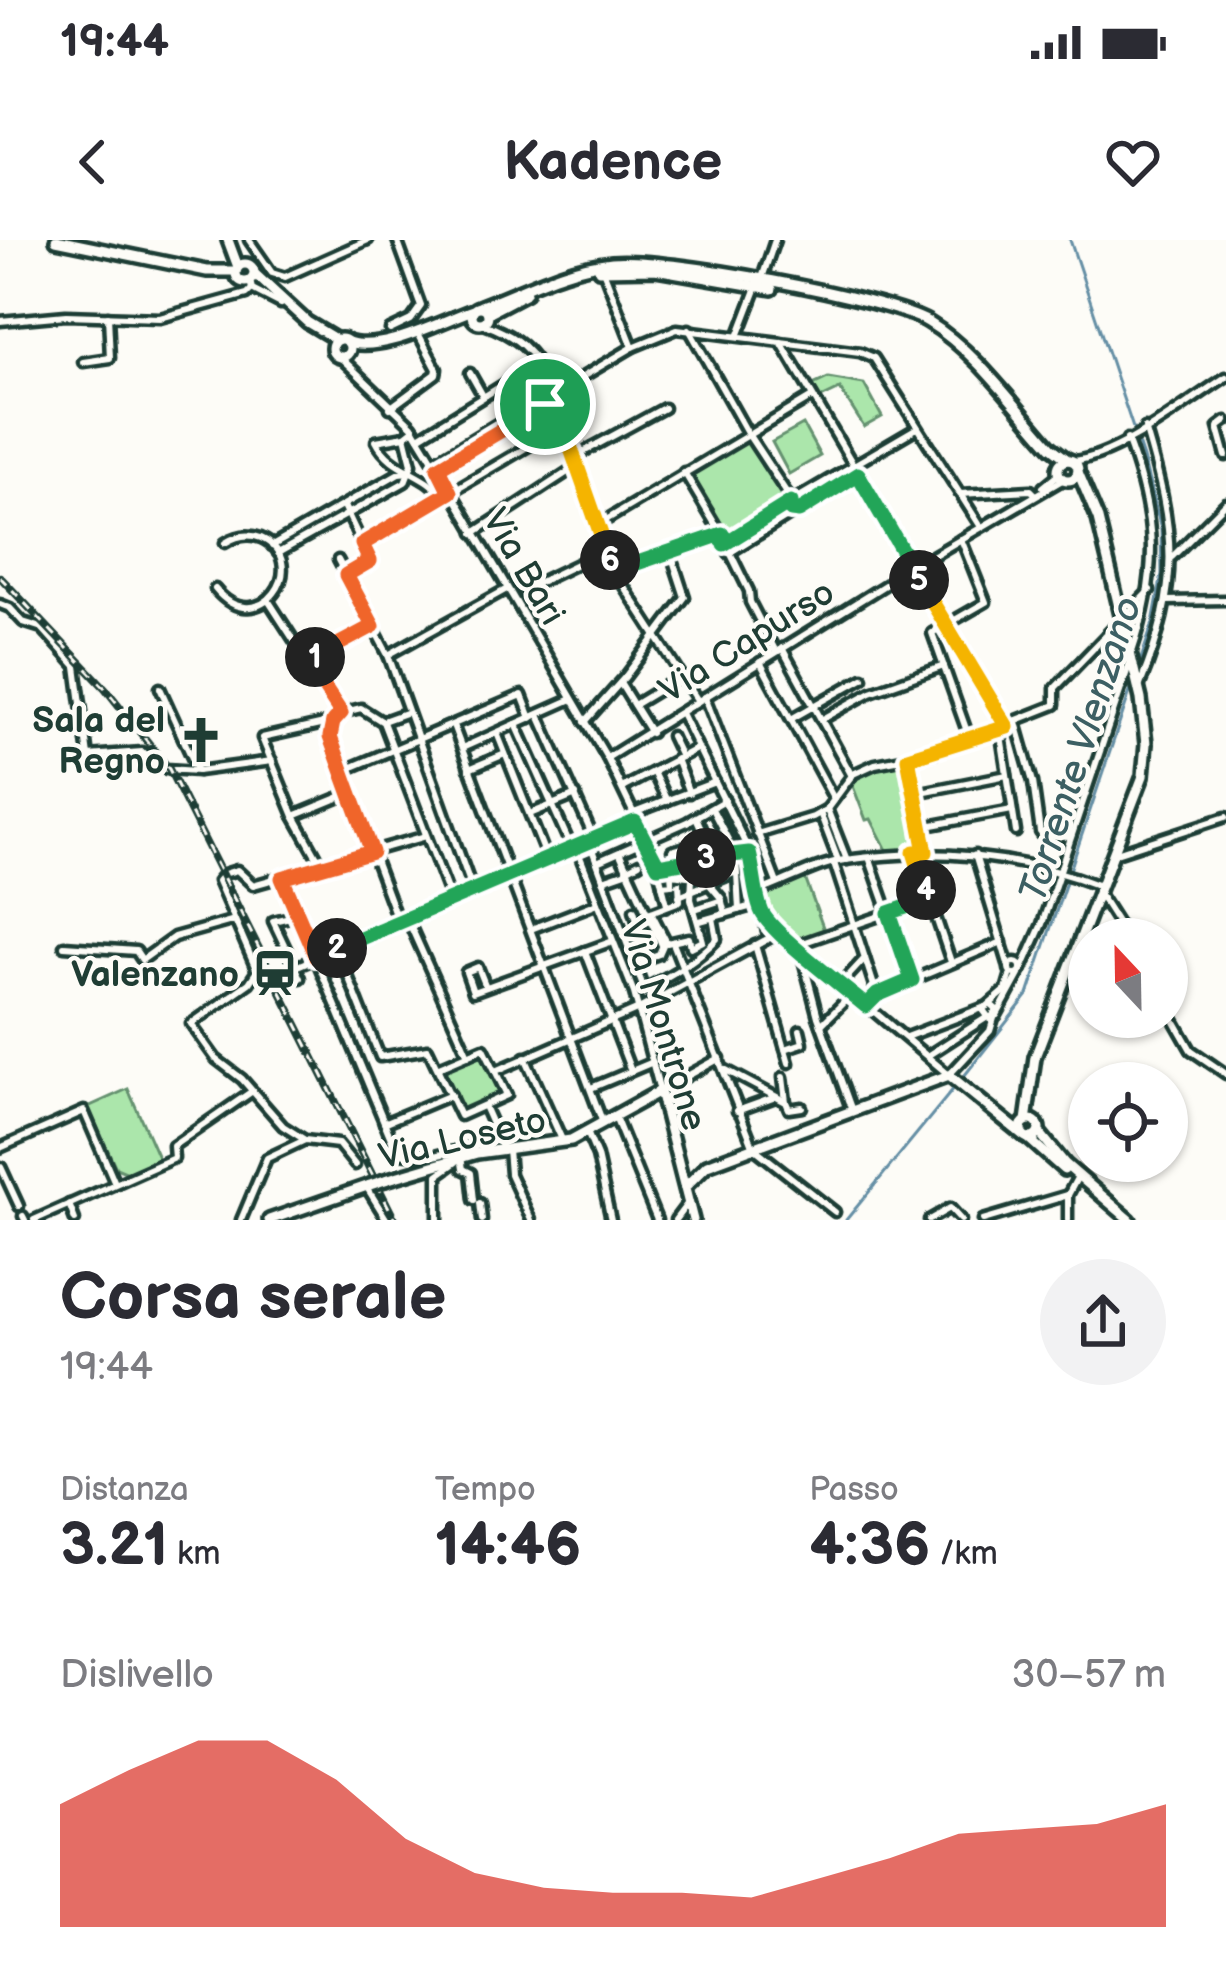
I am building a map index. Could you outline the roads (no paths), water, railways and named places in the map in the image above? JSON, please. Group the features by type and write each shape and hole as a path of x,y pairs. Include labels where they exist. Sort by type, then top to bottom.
{"main road":[{"path":"56,240 246,276"},
{"name":"Via Bari","path":"232,240 246,276 342,349"},
{"path":"481,314 568,272 611,262 653,262 759,284"},
{"path":"342,349 481,314 531,291 603,269 655,269 826,294 904,311 927,321 966,354 1051,447 1087,490 1098,519 1132,658 1146,744 1143,776 1035,1057 1029,1129 1068,1174"},
{"name":"Via Bari","path":"246,276 342,349"},
{"path":"685,1187 707,1166 951,1076 1005,1122 1029,1129 1127,1220"},
{"name":"Via Loseto","path":"268,1220 459,1157 502,1147 564,1142 660,1091"},
{"name":"Via Montrone","path":"660,1091 693,1220"},
{"path":"1079,1182 1127,1220"}],"street":[{"path":"249,240 278,276 289,276 368,240"},
{"path":"390,330 410,320 421,306 397,240"},
{"path":"739,335 775,240"},
{"path":"603,269 633,347"},
{"path":"0,321 172,316 246,276"},
{"path":"436,465 543,401 548,385 538,362 516,337 481,314"},
{"path":"83,362 110,358 108,316"},
{"path":"390,407 436,374 410,320"},
{"path":"689,328 792,501 790,508 798,510"},
{"path":"548,385 562,389 633,347 665,332 689,328 860,352 874,358 981,527"},
{"path":"780,340 1004,728 1016,832"},
{"name":"Via Bari","path":"342,349 352,372 416,433 436,465 446,494 474,532 607,758 654,853 668,904"},
{"path":"446,494 383,455 376,441 416,433 538,362"},
{"path":"470,373 483,396"},
{"name":"Via Capurso","path":"607,758 1226,377"},
{"path":"556,406 563,399 562,389"},
{"path":"596,526 812,398"},
{"path":"543,401 556,406 614,571 701,699 778,885"},
{"path":"474,532 664,408"},
{"path":"1226,421 1218,429 1226,456"},
{"path":"362,544 563,426"},
{"path":"614,571 739,535 792,501 856,470 917,428"},
{"path":"1138,687 1167,601 1172,557 1164,495 1144,429"},
{"path":"275,549 405,482 411,450 405,436"},
{"path":"927,1056 992,1017 1004,1004 1042,924 1132,658 1150,590 1149,511 1128,439"},
{"path":"685,472 852,776"},
{"path":"728,553 842,478"},
{"path":"960,494 1036,493"},
{"path":"1172,557 1226,502"},
{"path":"346,510 370,561 346,575"},
{"path":"739,535 744,544"},
{"path":"215,590 240,607 268,600 283,577 275,549 251,536 225,543"},
{"path":"961,538 986,602 932,633 970,740"},
{"path":"525,589 605,550"},
{"path":"585,722 685,597 670,554"},
{"path":"338,560 388,655 473,891"},
{"path":"388,655 507,589"},
{"path":"757,834 823,811 852,776 874,764 970,740 1055,705 1055,688 1150,590"},
{"path":"268,600 341,713"},
{"path":"1167,601 1226,600"},
{"path":"0,604 23,622 42,628 74,662 88,756 142,752 166,769 198,771 272,761"},
{"path":"307,661 373,626"},
{"path":"760,662 834,799"},
{"path":"821,720 872,692 944,666"},
{"path":"634,705 682,676"},
{"path":"791,718 863,678"},
{"path":"620,682 651,733"},
{"path":"160,688 198,771"},
{"path":"342,771 522,695 577,795 644,988"},
{"path":"462,748 572,699"},
{"path":"451,900 383,722 361,708 341,713 330,737 350,793 402,920 468,1055"},
{"path":"383,722 408,712"},
{"path":"681,713 749,853 759,904 772,932 798,947 951,1076 990,1030 996,1007 987,1006"},
{"path":"322,866 294,815 262,738 333,722"},
{"path":"1016,722 1033,782 1040,832 1070,837"},
{"name":"Via Montrone","path":"516,724 634,993 660,1091"},
{"path":"453,725 603,1123"},
{"path":"497,733 548,860"},
{"path":"671,736 689,793"},
{"path":"622,788 698,748"},
{"path":"469,769 505,754"},
{"path":"908,758 926,852"},
{"path":"653,772 667,801"},
{"path":"915,793 1007,775"},
{"path":"295,967 575,850 667,801 716,782"},
{"path":"294,815 350,793"},
{"path":"530,814 577,795"},
{"path":"597,862 725,800"},
{"path":"680,896 739,871 712,808"},
{"path":"922,827 1013,810"},
{"path":"823,811 877,995"},
{"path":"1112,854 1226,817"},
{"path":"696,818 714,857"},
{"path":"305,1140 283,1126 216,1059 190,1024 256,975 257,966 218,884 220,877 237,870 250,885 426,836"},
{"path":"672,850 707,841"},
{"path":"683,848 686,860"},
{"path":"619,852 688,982 754,1148 835,1212"},
{"path":"757,892 840,862 914,852 975,855 1059,871 1099,889 1116,918"},
{"path":"914,852 952,962"},
{"path":"658,866 749,853"},
{"path":"975,855 1010,970"},
{"path":"870,860 912,980"},
{"path":"603,880 639,863"},
{"path":"734,873 739,910"},
{"path":"662,885 672,884 671,874 704,878 722,900 725,914"},
{"path":"282,878 400,1156 502,1147"},
{"path":"645,946 689,938 691,947 703,941 691,894 692,878"},
{"path":"638,924 668,904 680,902 679,884"},
{"path":"798,947 929,899"},
{"path":"695,909 722,900"},
{"path":"531,928 598,903"},
{"path":"700,921 759,904"},
{"path":"634,910 648,958 658,954 665,943"},
{"path":"290,917 272,921 300,978"},
{"path":"634,993 682,969 717,939 713,918"},
{"path":"64,946 136,951 142,960 184,932 235,920"},
{"path":"496,1071 639,1009 772,932"},
{"path":"485,987 613,941"},
{"path":"866,1006 877,995 1002,942"},
{"path":"755,945 789,1063"},
{"path":"798,947 852,1112"},
{"path":"337,948 378,1054 383,1058 425,1048 440,1067 460,1116 507,1095 484,1048 440,1067"},
{"path":"585,952 631,1071"},
{"path":"841,985 865,958"},
{"path":"906,1037 987,1006 1006,990 1016,962 1021,970"},
{"path":"821,1025 852,994"},
{"path":"785,1049 803,1042 800,1030"},
{"path":"1184,1038 1191,1050 1226,1074"},
{"path":"525,1057 564,1142"},
{"path":"660,1091 719,1058"},
{"path":"591,1088 653,1062"},
{"path":"722,1068 786,1102"},
{"path":"783,1077 788,1109 802,1107"},
{"path":"27,1219 173,1158 173,1146 251,1091"},
{"path":"384,1124 451,1095"},
{"path":"737,1111 776,1097"},
{"path":"484,1106 531,1220"},
{"path":"0,1148 84,1111 115,1183"},
{"path":"615,1117 656,1220"},
{"path":"586,1132 597,1156 610,1220"},
{"path":"242,1220 267,1157 315,1138 338,1144 355,1165"},
{"path":"459,1157 463,1169 471,1173 482,1220"},
{"path":"438,1220 438,1175 459,1157"},
{"path":"1,1167 19,1206"},
{"path":"1068,1220 1068,1195 1075,1182"},
{"path":"368,1185 387,1220"},
{"path":"983,1220 1068,1195"},
{"path":"675,1220 688,1202"},
{"path":"69,1204 75,1220"},
{"path":"929,1220 950,1208 961,1220"}],"waterway":[{"name":"Torrente Vlenzano","path":"1070,240 1143,458 1161,529 1162,574 1137,671"},
{"name":"Torrente Vlenzano","path":"961,1080 1028,995 1134,680"},
{"name":"Torrente Vlenzano","path":"846,1220 955,1087"}],"railway":[{"path":"0,577 105,688 169,769 395,1220"}],"place":[{"name":"Sala del Regno","path":"201,740"},
{"name":"Valenzano","path":"275,973"}]}
